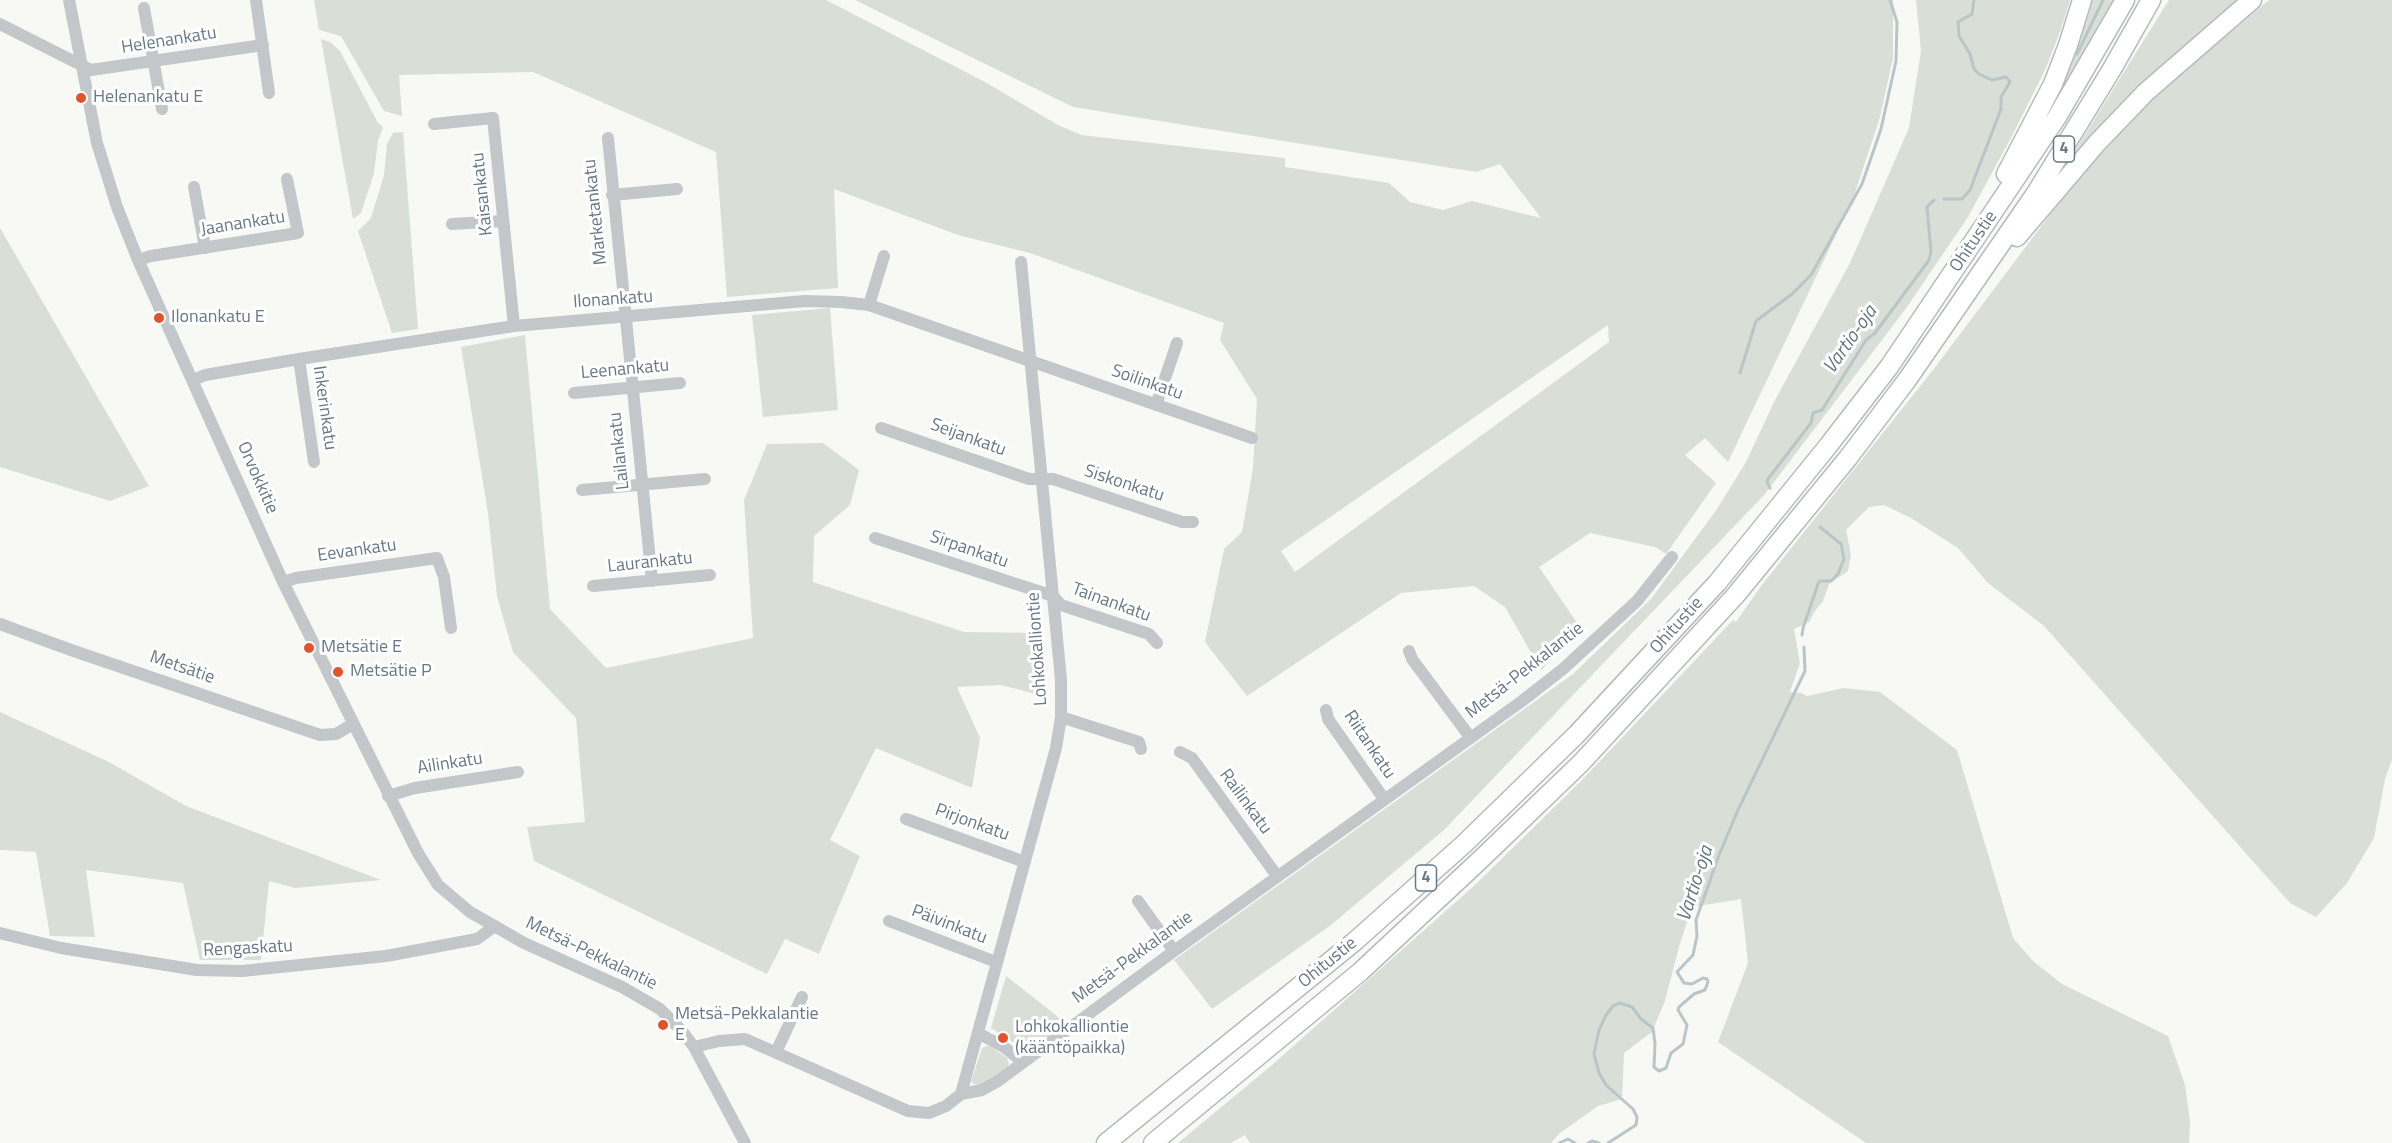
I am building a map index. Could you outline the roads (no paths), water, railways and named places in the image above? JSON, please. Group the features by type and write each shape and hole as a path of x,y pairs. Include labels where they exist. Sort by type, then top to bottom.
{"highway":[{"path":"1953,273 2053,84 2082,0"},
{"name":"Ohitustie","path":"1106,1143 1354,942 1464,844 1577,734 1709,591 1768,521 1889,367 2057,117 2125,0"},
{"name":"Ohitustie","path":"1153,1143 1360,972 1589,755 1680,658 1778,544 1907,380 2060,156 2151,0"},
{"path":"1968,292 2048,203 2097,143 2146,92 2252,0"}],"street":[{"name":"Orvokkitie","path":"69,0 97,143 109,184 138,260 283,582 418,853 438,885 470,912 495,926"},
{"path":"256,0 269,93"},
{"path":"144,8 162,109"},
{"path":"0,24 81,65"},
{"name":"Helenankatu","path":"81,65 91,70 263,45"},
{"name":"Kaisankatu","path":"434,124 493,118 514,326"},
{"name":"Marketankatu","path":"608,138 624,317"},
{"name":"Jaanankatu","path":"138,260 298,234 287,179"},
{"path":"194,187 205,248"},
{"path":"612,195 676,189"},
{"path":"452,224 503,221"},
{"path":"869,305 884,256"},
{"name":"Lohkokalliontie","path":"962,1094 1056,748 1061,717 1061,680 1022,262"},
{"name":"Ilonankatu","path":"194,380 205,375 299,359 514,326 805,301 869,305 1030,362"},
{"name":"Lailankatu","path":"624,317 652,581"},
{"path":"1156,405 1177,343"},
{"name":"Inkerinkatu","path":"299,359 314,462"},
{"name":"Soilinkatu","path":"1030,362 1252,438"},
{"name":"Leenankatu","path":"574,393 680,383"},
{"name":"Seijankatu","path":"881,428 1029,480 1043,479"},
{"path":"582,490 705,479"},
{"name":"Siskonkatu","path":"1043,479 1053,480 1182,522 1193,522"},
{"name":"Sirpankatu","path":"875,538 1053,596"},
{"name":"Metsä-Pekkalantie","path":"495,926 524,943 622,987 660,1009 694,1047 719,1041 745,1039 908,1111 929,1113 946,1106 962,1094 982,1090 1023,1062 1563,669 1637,601 1672,557"},
{"name":"Eevankatu","path":"283,582 296,578 437,558 444,578 451,628"},
{"name":"Laurankatu","path":"593,586 710,575"},
{"name":"Tainankatu","path":"1053,596 1061,605 1149,634 1157,643"},
{"name":"Metsätie","path":"0,624 320,735 336,734 353,724"},
{"path":"1409,651 1412,659 1470,737"},
{"name":"Riitankatu","path":"1326,710 1329,719 1384,799"},
{"path":"1061,717 1139,742 1141,749"},
{"name":"Railinkatu","path":"1180,752 1192,758 1277,876"},
{"name":"Ailinkatu","path":"388,796 415,788 518,772"},
{"name":"Pirjonkatu","path":"906,819 1025,862"},
{"path":"1138,902 1174,951"},
{"name":"Päivinkatu","path":"890,921 996,962"},
{"name":"Rengaskatu","path":"0,933 61,948 197,970 242,971 386,956 477,939 495,926"},
{"path":"776,1052 802,997"},
{"path":"978,1033 1004,1047 1023,1062"},
{"path":"694,1047 745,1143"}],"waterway":[{"path":"1740,373 1756,321 1792,294 1811,275 1862,184 1881,129 1896,61 1897,22 1890,0"},
{"name":"Vartio-oja","path":"1944,199 1962,199 1970,190 2001,109 2001,97 2010,82 2006,77 1992,80 1979,74 1974,69 1970,54 1959,36 1958,22 1972,14 1974,0"},
{"path":"2077,54 2103,0"},
{"name":"Vartio-oja","path":"1770,488 1768,479 1811,423 1813,413 1822,410 1866,340 1875,333 1929,260 1931,252 1927,207 1934,200"},
{"name":"Vartio-oja","path":"1802,635 1818,584 1820,581 1831,581 1838,574 1844,559 1841,544 1820,527"},
{"name":"Vartio-oja","path":"1608,1143 1636,1125 1637,1117 1633,1109 1606,1085 1599,1073 1594,1054 1599,1030 1613,1006 1620,1003 1632,1007 1641,1019 1653,1028 1654,1067 1659,1071 1666,1068 1671,1053 1683,1044 1687,1025 1678,1010 1679,1007 1694,994 1705,990 1708,982 1703,978 1692,984 1684,983 1677,972 1693,955 1697,936 1696,920 1719,855 1738,810 1805,671 1804,647"},
{"name":"Vartio-oja","path":"1559,1143 1568,1139 1575,1143"},
{"name":"Vartio-oja","path":"1588,1143 1592,1141 1599,1143"}],"place":[{"name":"Helenankatu E","path":"81,98"},
{"name":"Ilonankatu E","path":"159,318"},
{"name":"Metsätie E","path":"309,648"},
{"name":"Metsätie P","path":"338,672"},
{"name":"Metsä-Pekkalantie E","path":"663,1025"},
{"name":"Lohkokalliontie (kääntöpaikka)","path":"1003,1038"}]}
